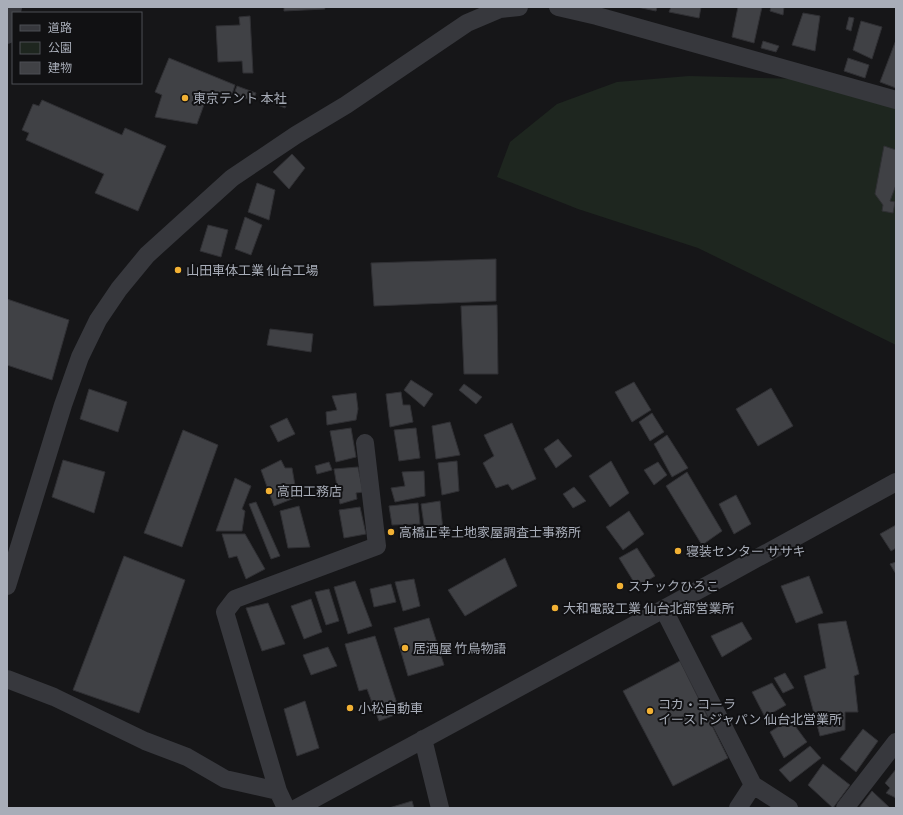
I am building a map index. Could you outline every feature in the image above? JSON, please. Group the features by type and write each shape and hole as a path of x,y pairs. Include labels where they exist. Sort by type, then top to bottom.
{"street":[{"path":"7,35 13,7"},
{"path":"7,586 63,405 80,357 98,320 119,289 147,255 232,178 296,135 346,105 467,22 500,8 519,7"},
{"path":"558,7 597,16 896,100"},
{"path":"286,808 278,791 225,612 235,598 377,546 365,443"},
{"path":"297,808 664,610 896,482"},
{"path":"664,610 753,785 789,808"},
{"path":"7,679 54,697 145,741 187,757 225,779 278,791"},
{"path":"423,739 440,808"},
{"path":"845,808 895,745"},
{"path":"738,808 753,785"}],"green space":[{"path":"689,76 834,80 896,106 896,345 698,248 578,209 497,177 510,142 557,104 617,82"}],"building":[{"path":"284,7 324,7 325,9 284,11"},
{"path":"637,7 657,7 656,11"},
{"path":"671,7 701,7 699,18 669,12"},
{"path":"738,7 762,7 754,43 732,37"},
{"path":"771,7 784,7 783,15 770,11"},
{"path":"803,13 820,16 815,51 792,45"},
{"path":"250,16 253,73 243,73 242,61 218,62 216,26 240,25 239,17"},
{"path":"849,17 854,18 851,31 846,29"},
{"path":"861,21 882,27 872,59 853,50"},
{"path":"896,40 896,88 880,82"},
{"path":"763,41 779,46 776,52 761,48"},
{"path":"169,58 235,85 231,97 219,93 214,102 206,99 197,124 155,117 162,95 155,92"},
{"path":"848,58 869,65 865,78 844,71"},
{"path":"237,86 256,93 253,101 234,94"},
{"path":"265,93 287,104 285,108 263,99"},
{"path":"42,100 122,135 125,128 166,146 138,211 95,193 104,174 26,140 29,133 22,130 33,104 39,106"},
{"path":"884,146 896,150 896,185 890,201 895,202 893,213 882,211 883,205 875,194"},
{"path":"292,154 305,168 289,189 273,172"},
{"path":"257,183 275,190 269,220 248,212"},
{"path":"245,217 262,225 251,255 235,249"},
{"path":"208,225 228,230 221,257 200,251"},
{"path":"496,259 496,301 374,306 371,263"},
{"path":"7,299 69,320 52,380 7,365"},
{"path":"497,305 498,374 464,374 461,306"},
{"path":"270,329 313,334 311,352 267,345"},
{"path":"411,380 433,394 424,407 404,390"},
{"path":"634,382 651,410 632,422 615,392"},
{"path":"464,384 482,397 476,404 459,390"},
{"path":"771,388 793,426 758,446 736,409"},
{"path":"89,389 127,402 118,432 80,419"},
{"path":"401,392 403,405 410,405 413,422 390,427 386,394"},
{"path":"356,393 358,409 356,420 327,425 326,412 337,410 332,396"},
{"path":"652,413 664,432 650,441 639,422"},
{"path":"287,418 295,434 278,442 270,426"},
{"path":"450,422 460,455 436,459 432,426"},
{"path":"512,423 536,479 512,490 508,484 496,488 483,463 494,456 484,435"},
{"path":"351,428 356,457 336,462 330,431"},
{"path":"416,428 420,458 399,461 394,430"},
{"path":"183,430 218,445 182,547 144,533"},
{"path":"667,435 688,468 672,477 654,444"},
{"path":"558,439 572,456 556,468 544,449"},
{"path":"63,460 105,472 94,513 52,497"},
{"path":"281,460 285,468 292,468 297,497 274,506 261,470"},
{"path":"457,461 459,491 442,495 438,463"},
{"path":"611,461 629,493 610,507 589,476"},
{"path":"329,462 332,470 317,474 315,466"},
{"path":"658,462 667,475 654,485 644,470"},
{"path":"358,467 363,492 356,493 357,499 340,504 334,469"},
{"path":"424,471 425,496 395,502 391,488 405,486 402,472"},
{"path":"687,472 722,531 702,545 666,486"},
{"path":"235,478 251,486 242,509 245,511 242,531 216,531"},
{"path":"574,487 586,501 573,508 563,494"},
{"path":"736,495 751,524 734,534 719,504"},
{"path":"440,501 443,530 425,532 421,504"},
{"path":"256,502 280,556 271,559 249,504"},
{"path":"418,503 420,524 392,525 389,506"},
{"path":"299,506 310,547 288,548 280,511"},
{"path":"360,507 366,534 344,538 339,510"},
{"path":"629,511 644,534 623,550 606,527"},
{"path":"896,525 896,548 891,551 880,534"},
{"path":"222,534 245,534 265,569 246,579 237,556 229,558"},
{"path":"637,548 655,576 637,587 619,558"},
{"path":"124,556 185,580 139,713 73,690"},
{"path":"505,558 517,586 465,616 448,590"},
{"path":"896,562 896,574 890,564"},
{"path":"809,576 823,613 796,623 781,586"},
{"path":"414,579 420,606 403,611 395,582"},
{"path":"355,581 372,626 348,634 334,587"},
{"path":"391,584 396,602 374,607 370,589"},
{"path":"329,589 339,621 326,625 315,592"},
{"path":"311,599 322,632 304,639 291,606"},
{"path":"268,603 285,644 262,651 246,608"},
{"path":"429,618 444,665 408,676 394,628"},
{"path":"846,621 859,674 854,676 858,712 845,712 845,730 820,736 804,676 826,668 818,624"},
{"path":"742,622 752,639 722,657 711,636"},
{"path":"375,636 400,713 379,721 367,689 359,691 345,644"},
{"path":"328,647 337,666 311,675 303,655"},
{"path":"680,661 728,758 673,786 623,691"},
{"path":"785,673 794,688 783,693 774,678"},
{"path":"772,683 786,705 765,717 752,692"},
{"path":"305,701 319,748 297,756 284,709"},
{"path":"790,719 807,742 784,758 770,732"},
{"path":"863,729 878,741 856,772 840,759"},
{"path":"810,746 821,758 790,782 779,770"},
{"path":"823,764 850,785 833,808 808,785"},
{"path":"896,769 896,798 886,793 890,788 885,783"},
{"path":"872,791 890,808 859,808"},
{"path":"412,801 414,808 389,808"}],"place":[{"name":"東京テント 本社","path":"185,98"},
{"name":"山田車体工業 仙台工場","path":"178,270"},
{"name":"高田工務店","path":"269,491"},
{"name":"高橋正幸土地家屋調査士事務所","path":"391,532"},
{"name":"寝装センター ササキ","path":"678,551"},
{"name":"スナックひろこ","path":"620,586"},
{"name":"大和電設工業 仙台北部営業所","path":"555,608"},
{"name":"居酒屋 竹鳥物語","path":"405,648"},
{"name":"小松自動車","path":"350,708"},
{"name":"コカ・コーラ イーストジャパン 仙台北営業所","path":"650,711"}]}
